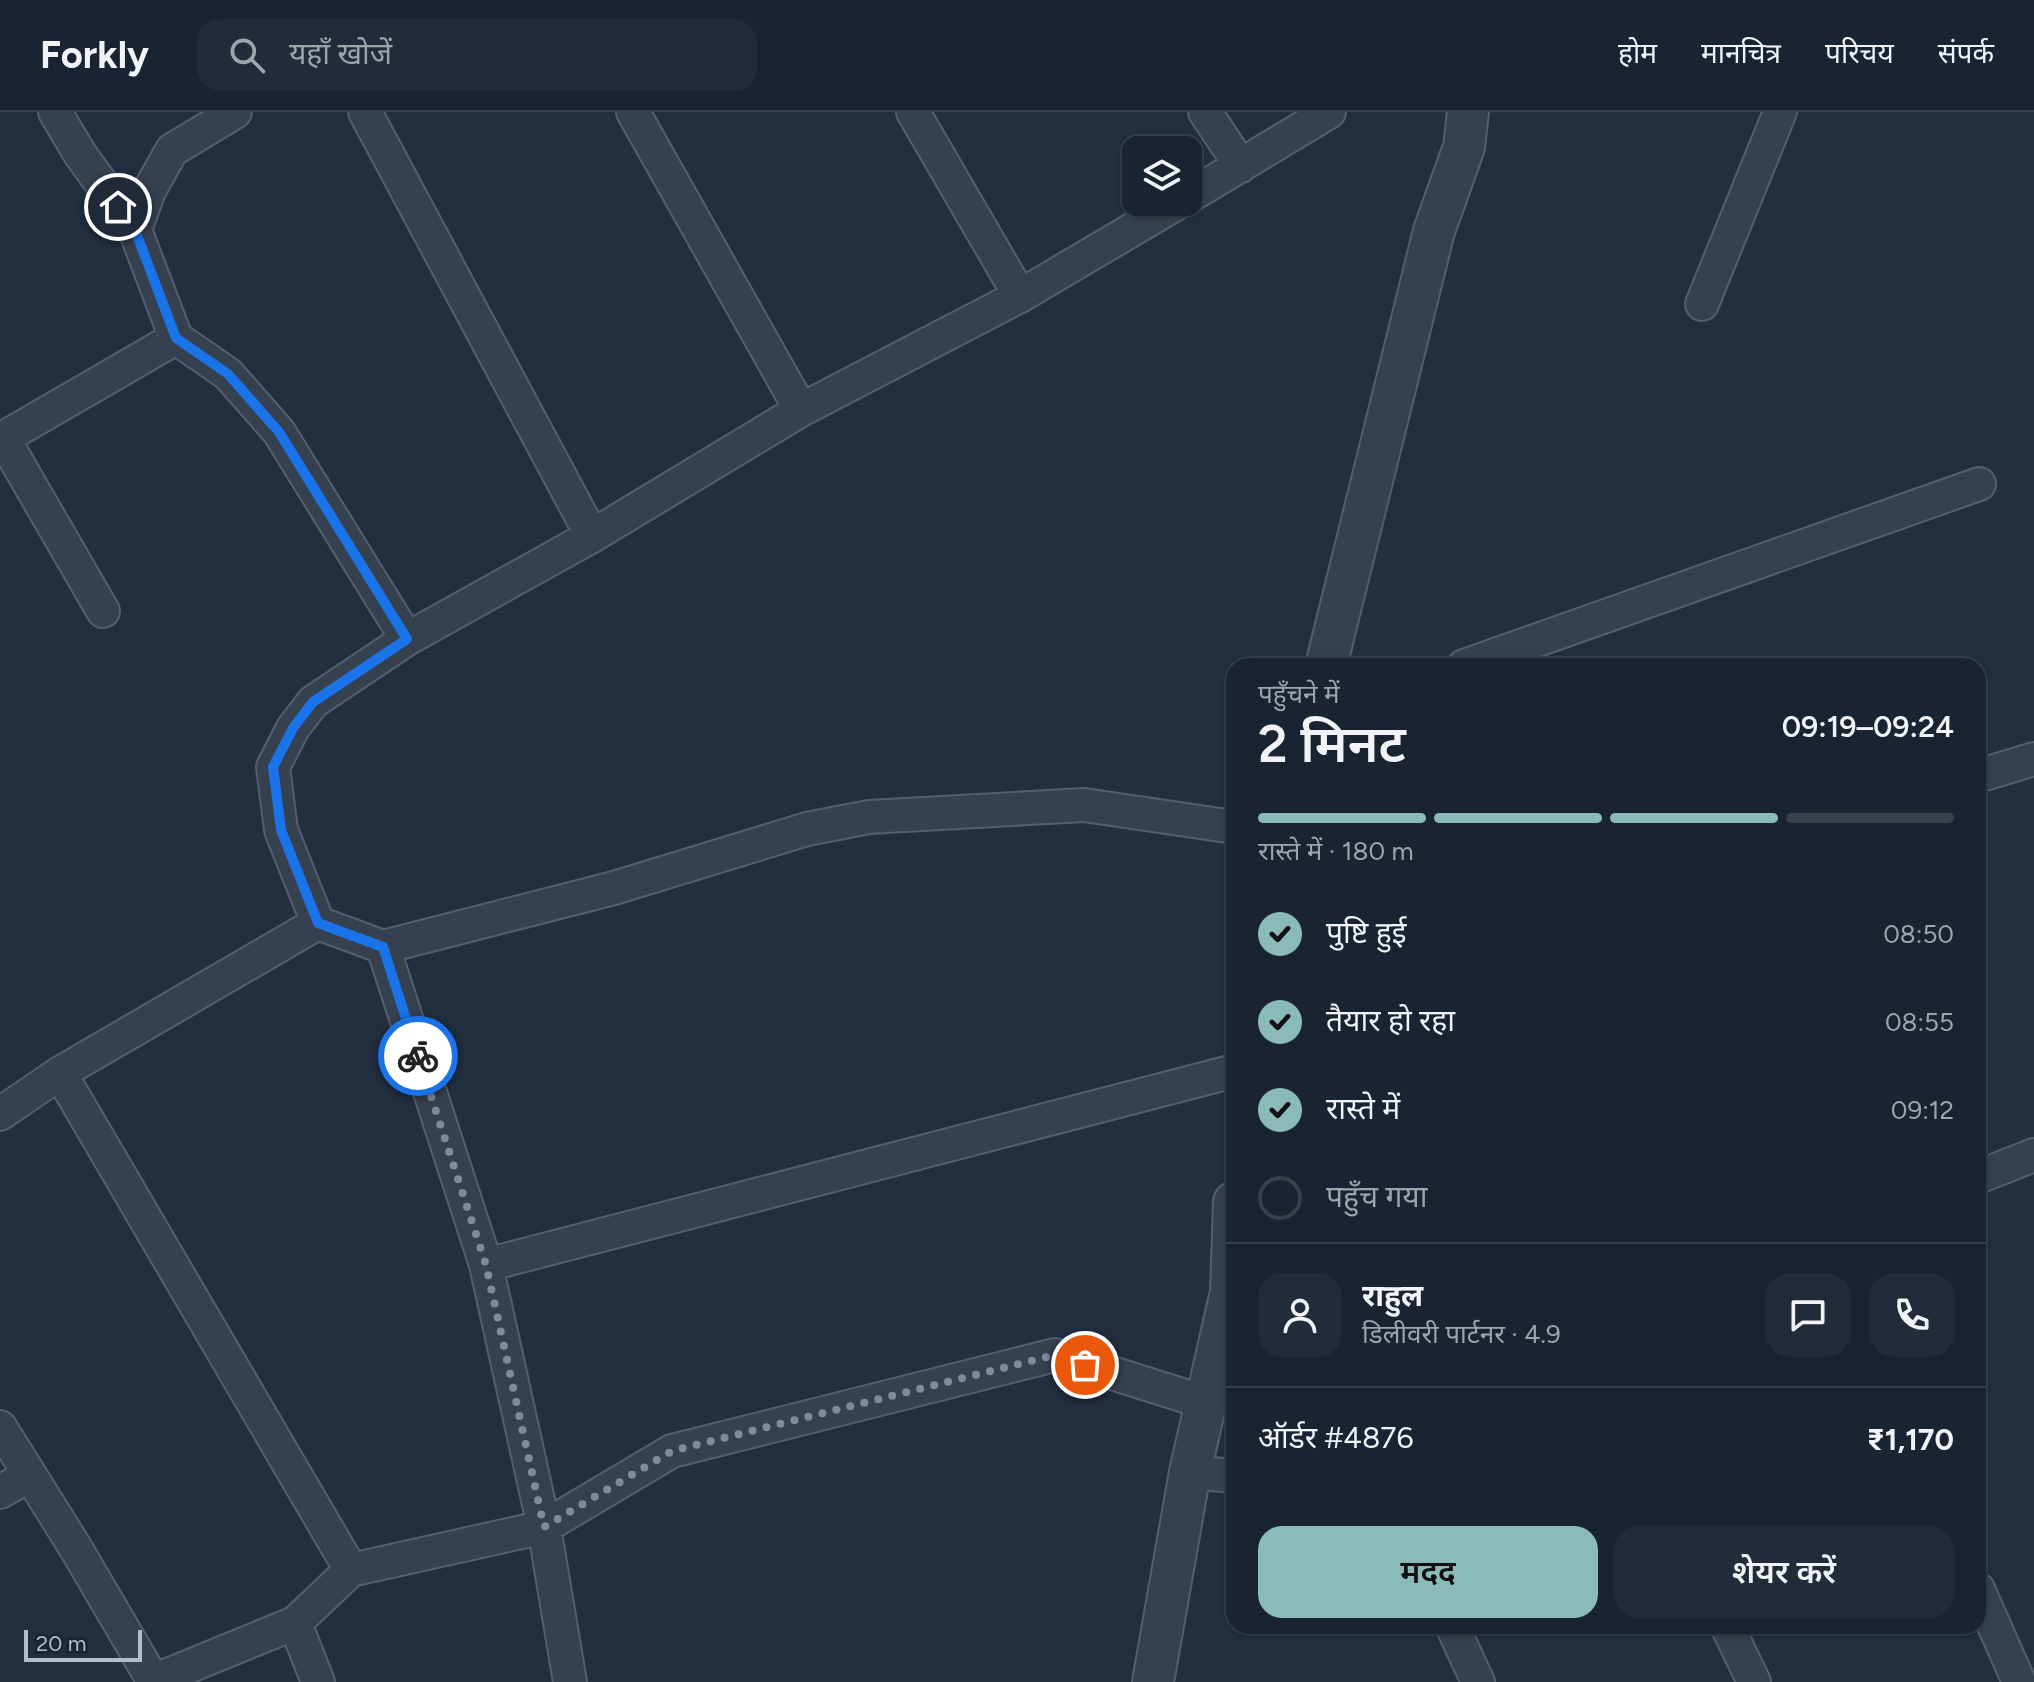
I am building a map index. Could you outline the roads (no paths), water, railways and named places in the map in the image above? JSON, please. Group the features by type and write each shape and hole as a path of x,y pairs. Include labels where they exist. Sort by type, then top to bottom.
{"street":[{"path":"55,112 94,174 135,230 176,338 228,374 279,432 407,639"},
{"path":"135,230 149,191 172,150 235,112"},
{"path":"365,112 592,536"},
{"path":"633,112 801,410"},
{"path":"913,112 1020,296"},
{"path":"1205,112 1241,166"},
{"path":"1202,189 1329,112"},
{"path":"1328,658 1434,231 1464,147 1468,112"},
{"path":"1702,304 1780,112"},
{"path":"1155,216 1020,296 801,410 592,536 407,639 313,702 293,728 273,767 281,830 318,923 383,947 614,888 807,829 869,817 1084,805 1226,826"},
{"path":"103,611 1,439 176,338"},
{"path":"1487,658 1979,484"},
{"path":"1986,774 2034,759"},
{"path":"0,1114 60,1073 318,923"},
{"path":"383,947 486,1265 544,1527 570,1682"},
{"path":"60,1073 351,1570"},
{"path":"486,1265 1226,1073"},
{"path":"1986,1174 2034,1155"},
{"path":"1153,1682 1190,1472 1226,1315"},
{"path":"0,1427 152,1681 295,1623 351,1570 544,1527 672,1451 1055,1355 1207,1403"},
{"path":"1190,1472 1226,1475"},
{"path":"0,1492 30,1475"},
{"path":"1986,1607 2019,1682"},
{"path":"295,1623 318,1682"},
{"path":"1456,1634 1478,1682"},
{"path":"1731,1634 1754,1682"}]}
